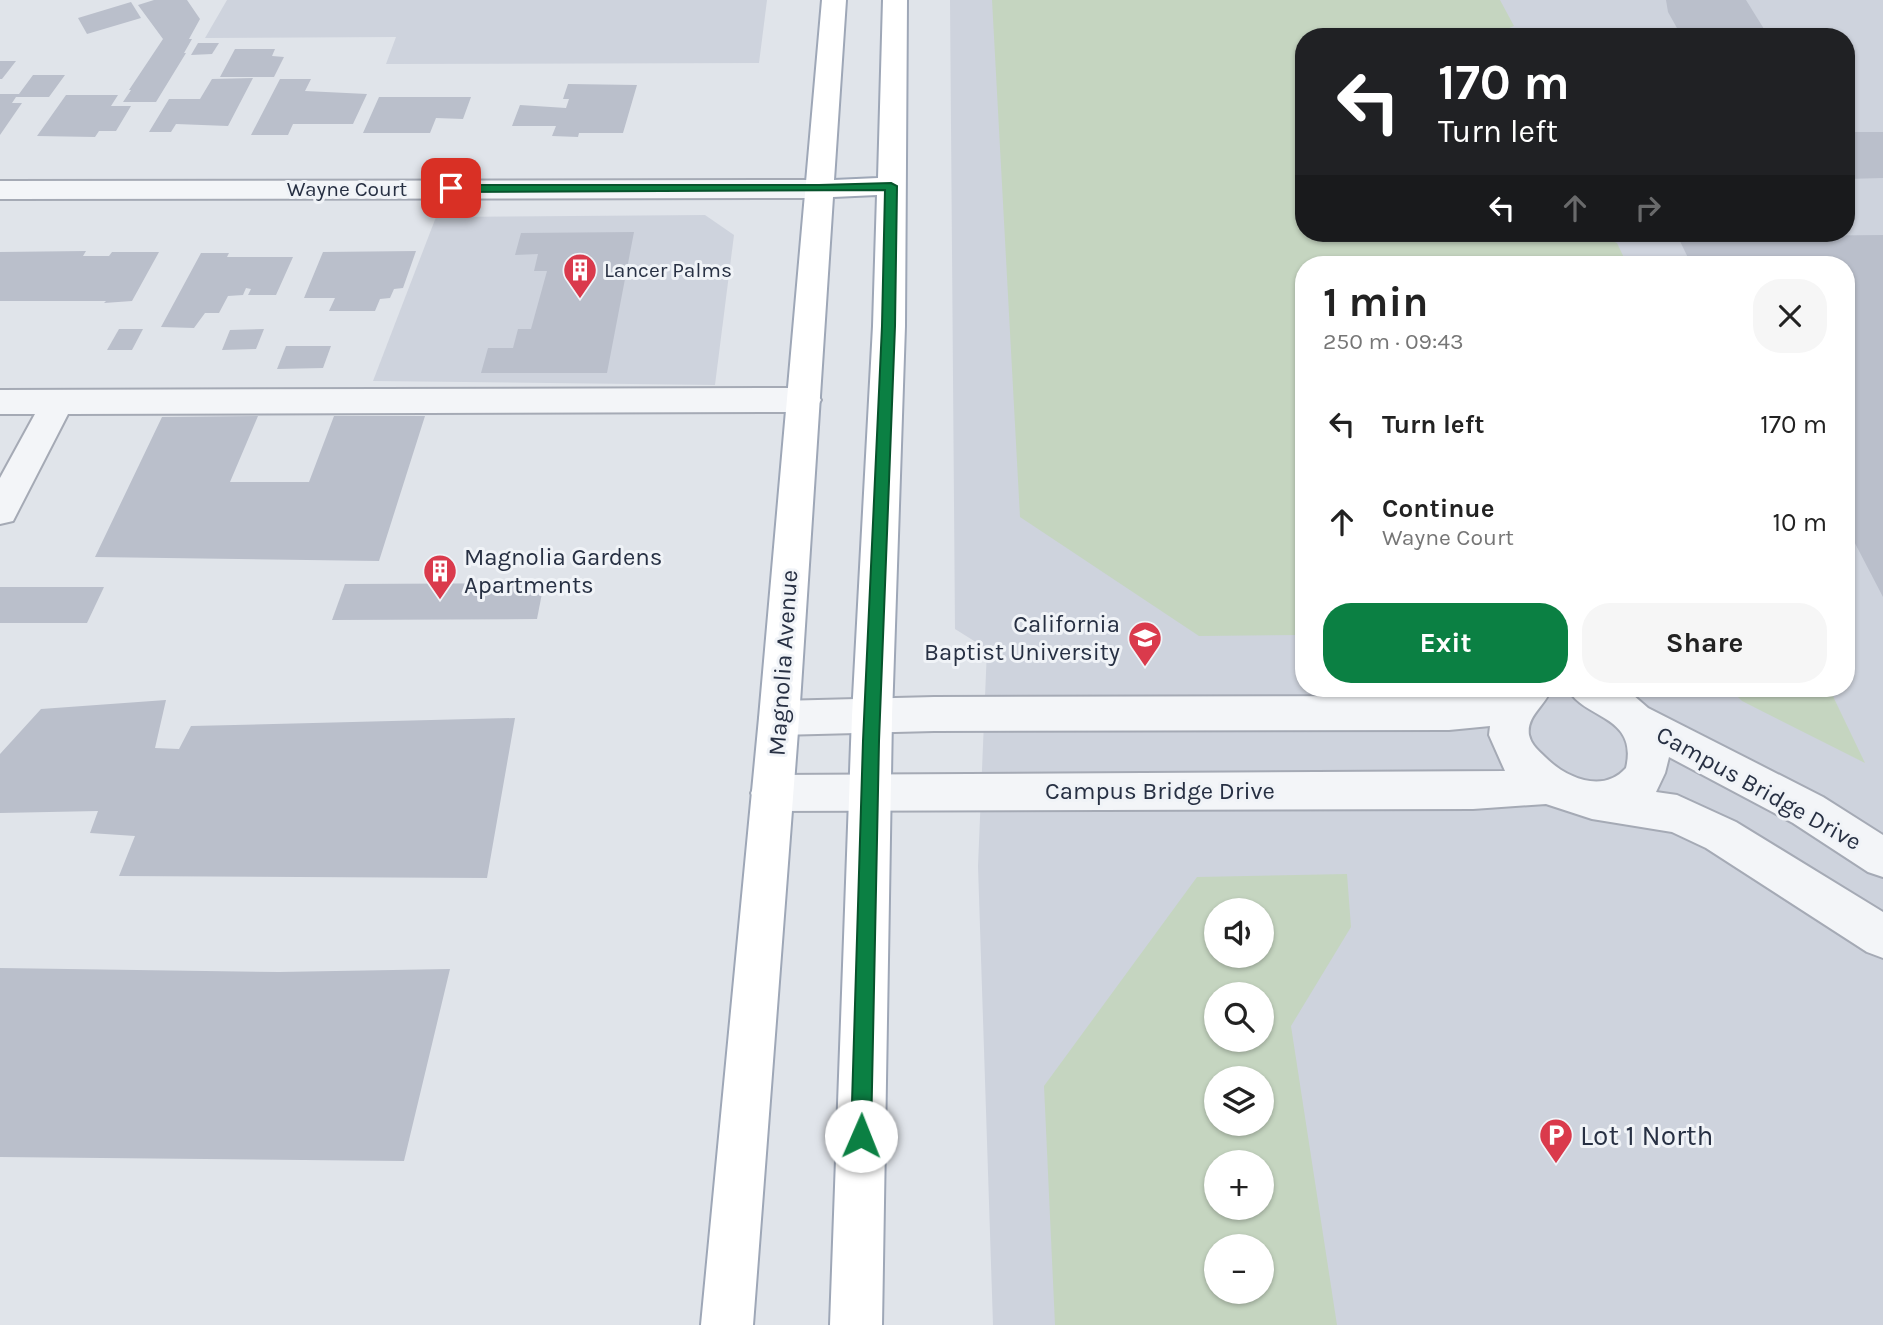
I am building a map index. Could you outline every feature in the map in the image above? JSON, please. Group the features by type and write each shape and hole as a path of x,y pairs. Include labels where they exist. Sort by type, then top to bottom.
{"main road":[{"name":"Magnolia Avenue","path":"727,1325 779,718 834,0"},
{"path":"856,1325 872,716 889,326 895,0"},
{"path":"819,189 891,186"}],"street":[{"name":"Wayne Court","path":"0,190 819,189"},
{"path":"0,402 804,400"},
{"path":"0,512 58,402"},
{"name":"Campus Bridge Drive","path":"779,718 1449,713 1488,710 1517,697"},
{"name":"Campus Bridge Drive","path":"1523,697 1510,714 1509,732 1515,751 1529,771 1548,786 1571,796 1677,814 1721,835 1883,937"},
{"name":"Campus Bridge Drive","path":"1595,801 1616,798 1634,789 1646,775 1650,758 1645,739 1635,720 1619,704 1605,697"},
{"name":"Campus Bridge Drive","path":"1635,720 1797,804 1883,858"},
{"name":"Campus Bridge Drive","path":"772,793 1473,791 1548,786"}],"shaded area":[{"path":"227,0 767,0 759,63 386,64 396,37 205,38"},
{"name":"California Baptist University","path":"950,0 1883,0 1883,1325 993,1325 978,866 987,649 955,629"},
{"path":"705,215 734,235 715,385 373,381 436,217"}],"green space":[{"path":"992,0 1500,0 1514,26 1295,28 1295,242 1614,242 1623,256 1295,256 1295,635 1199,636 1020,517"},
{"path":"1738,697 1833,697 1865,763"},
{"path":"1347,874 1351,927 1291,1026 1337,1325 1055,1325 1044,1086 1197,877"}],"building":[{"path":"154,0 187,0 200,19 189,39 192,39 186,53 156,102 123,102 163,39 138,5"},
{"path":"1666,0 1746,0 1763,28 1677,28 1668,12"},
{"path":"131,2 141,18 87,34 78,18"},
{"path":"198,43 219,43 212,54 191,55"},
{"path":"235,49 275,49 272,56 284,57 274,77 220,77"},
{"path":"0,61 16,61 2,79 0,79"},
{"path":"33,75 65,75 49,97 16,97 12,103 22,103 0,135 0,94 19,94"},
{"path":"253,78 228,126 176,124 171,132 149,132 169,99 200,99 212,79"},
{"path":"280,79 311,79 305,91 367,94 353,124 293,124 288,135 251,135"},
{"path":"568,84 637,85 623,133 552,136 556,126 512,126 520,105 566,108 569,99 563,99"},
{"path":"66,95 118,95 111,106 131,106 116,131 99,131 95,137 37,136"},
{"path":"379,97 471,97 463,119 436,118 430,133 363,133"},
{"path":"1855,132 1883,132 1883,178 1855,179"},
{"name":"Lancer Palms","path":"634,232 607,373 481,373 488,348 513,348 518,329 531,329 547,271 534,271 538,254 515,255 521,233"},
{"path":"1855,235 1883,235 1883,597 1855,543 1855,256 1687,256 1680,242 1855,242"},
{"path":"86,251 83,256 109,256 112,252 159,252 132,301 0,301 0,252"},
{"path":"416,251 403,288 394,289 390,298 380,299 375,311 329,311 335,298 304,298 323,252"},
{"path":"201,253 229,253 227,257 293,257 276,295 248,295 251,289 246,288 243,295 228,296 219,313 205,313 194,328 161,327"},
{"path":"119,329 143,329 132,350 107,350"},
{"path":"264,329 256,349 222,350 230,330"},
{"path":"286,346 331,346 323,368 277,369"},
{"path":"258,416 230,482 309,482 334,416 425,416 379,561 95,557 162,417"},
{"name":"Magnolia Gardens Apartments","path":"544,583 537,619 332,620 345,584"},
{"path":"0,587 104,587 87,623 0,623"},
{"path":"166,700 155,748 179,749 191,726 515,718 487,878 119,876 135,836 90,833 98,811 0,813 0,754 41,709"},
{"path":"0,968 279,972 450,969 404,1161 0,1157"}],"place":[{"name":"Lancer Palms","path":"580,300"},
{"name":"Magnolia Gardens Apartments","path":"440,601"},
{"name":"California Baptist University","path":"1145,668"},
{"name":"Lot 1 North","path":"1556,1165"}],"route":[{"path":"451,188 819,189 891,186 889,326 871,741 861,1136"}]}
